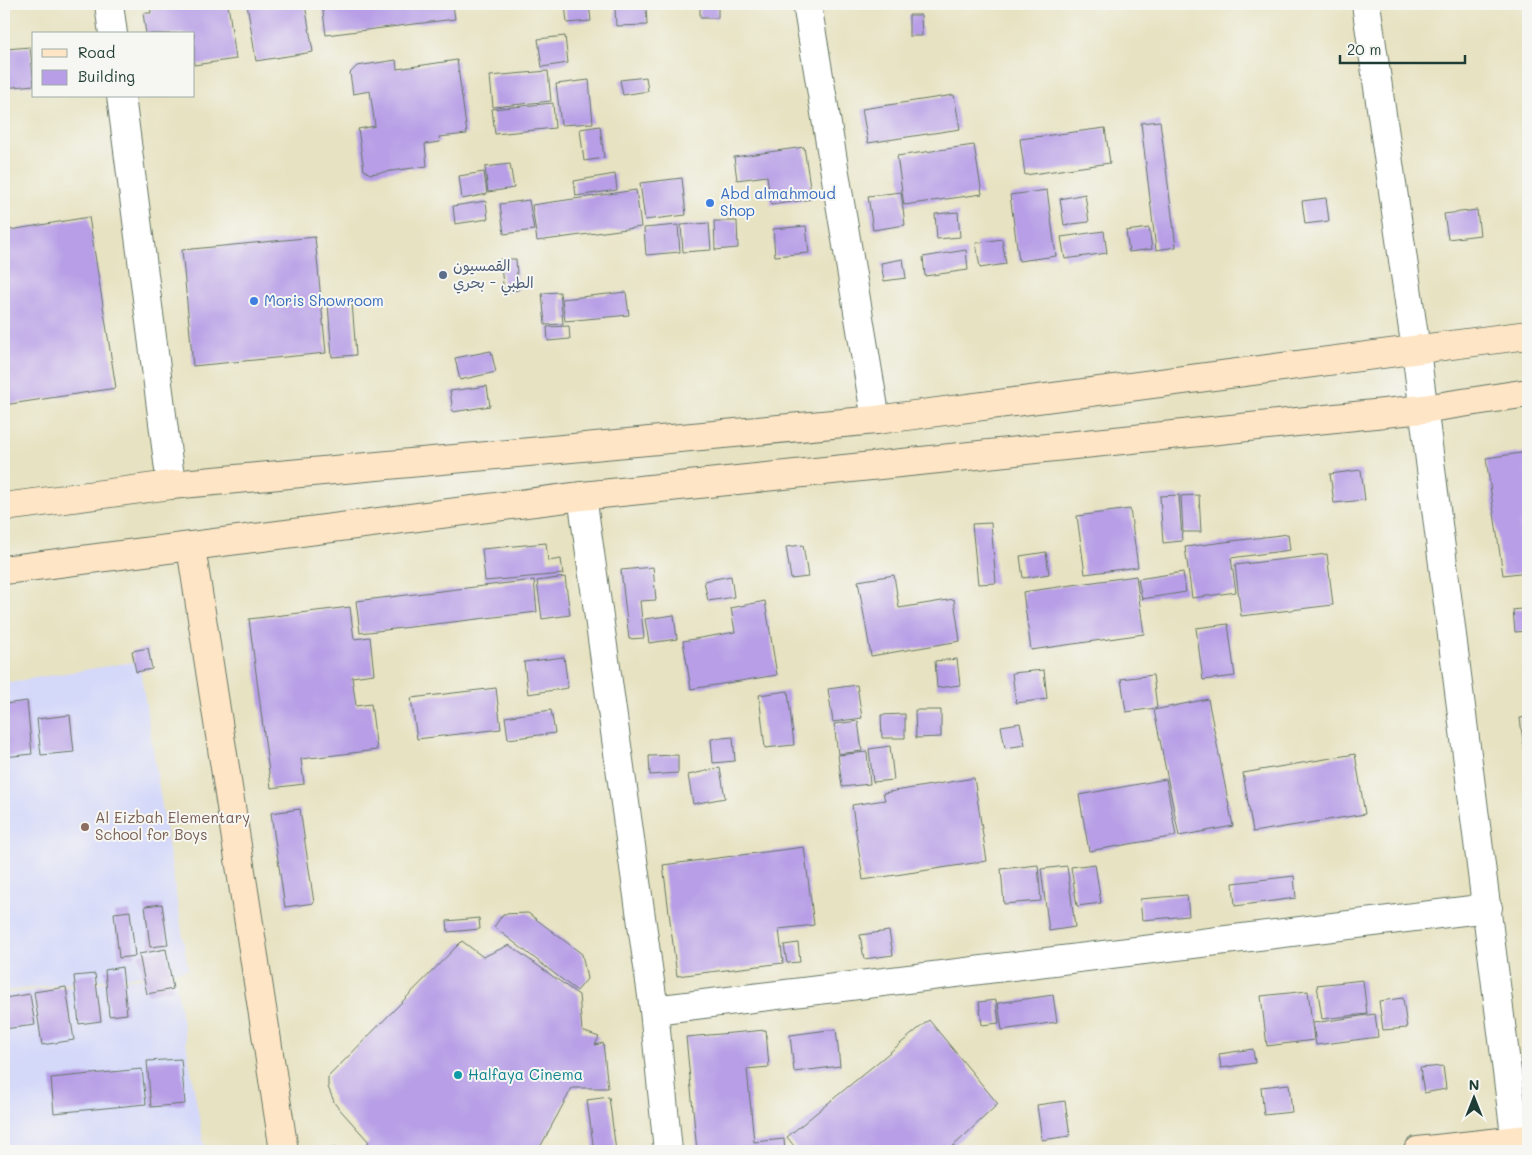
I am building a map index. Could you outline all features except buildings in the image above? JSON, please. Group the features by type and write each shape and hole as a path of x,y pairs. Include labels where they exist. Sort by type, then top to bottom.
{"street":[{"path":"109,4 113,32"},
{"path":"807,4 876,420"},
{"path":"1366,4 1416,350 1520,1143 1418,1151"},
{"path":"121,98 171,485"},
{"path":"4,507 171,485 876,420 1528,335"},
{"path":"4,570 582,496 1423,408 1528,393"},
{"path":"582,496 654,1010 668,1151"},
{"path":"191,547 284,1151"},
{"path":"654,1010 1488,908"}],"shaded area":[{"name":"Al Eizbah Elementary School for Boys","path":"139,661 188,970 4,991 4,683"},
{"path":"174,974 205,1151 4,1151 4,994"}],"place":[{"name":"Abd almahmoud Shop","path":"710,203"},
{"name":"القمسيون الطبي - بحري","path":"443,275"},
{"name":"Moris Showroom","path":"254,301"},
{"name":"Al Eizbah Elementary School for Boys","path":"85,827"},
{"name":"Halfaya Cinema","path":"458,1075"}]}
